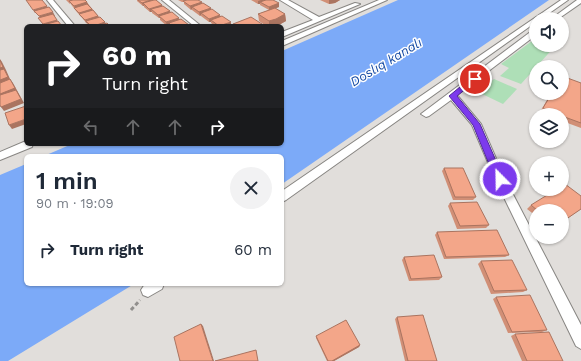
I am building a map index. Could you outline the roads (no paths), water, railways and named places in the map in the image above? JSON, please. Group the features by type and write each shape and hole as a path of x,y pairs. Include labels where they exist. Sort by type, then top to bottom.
{"street":[{"path":"50,0 70,24"},
{"path":"165,0 195,24"},
{"path":"283,0 320,20"},
{"path":"284,34 365,0"},
{"path":"284,43 384,0"},
{"path":"547,12 565,0"},
{"path":"564,12 581,0"},
{"path":"284,196 529,24"},
{"path":"426,114 529,37"},
{"path":"452,96 476,124 500,179 581,341"},
{"path":"0,156 24,146"}],"water":[{"name":"Doslıq kanalı","path":"398,0 549,0 532,12 529,12 529,14 284,183 284,154 49,154 67,146 284,146 284,50"},
{"path":"24,165 24,286 131,286 8,361 0,361 0,175"}]}
